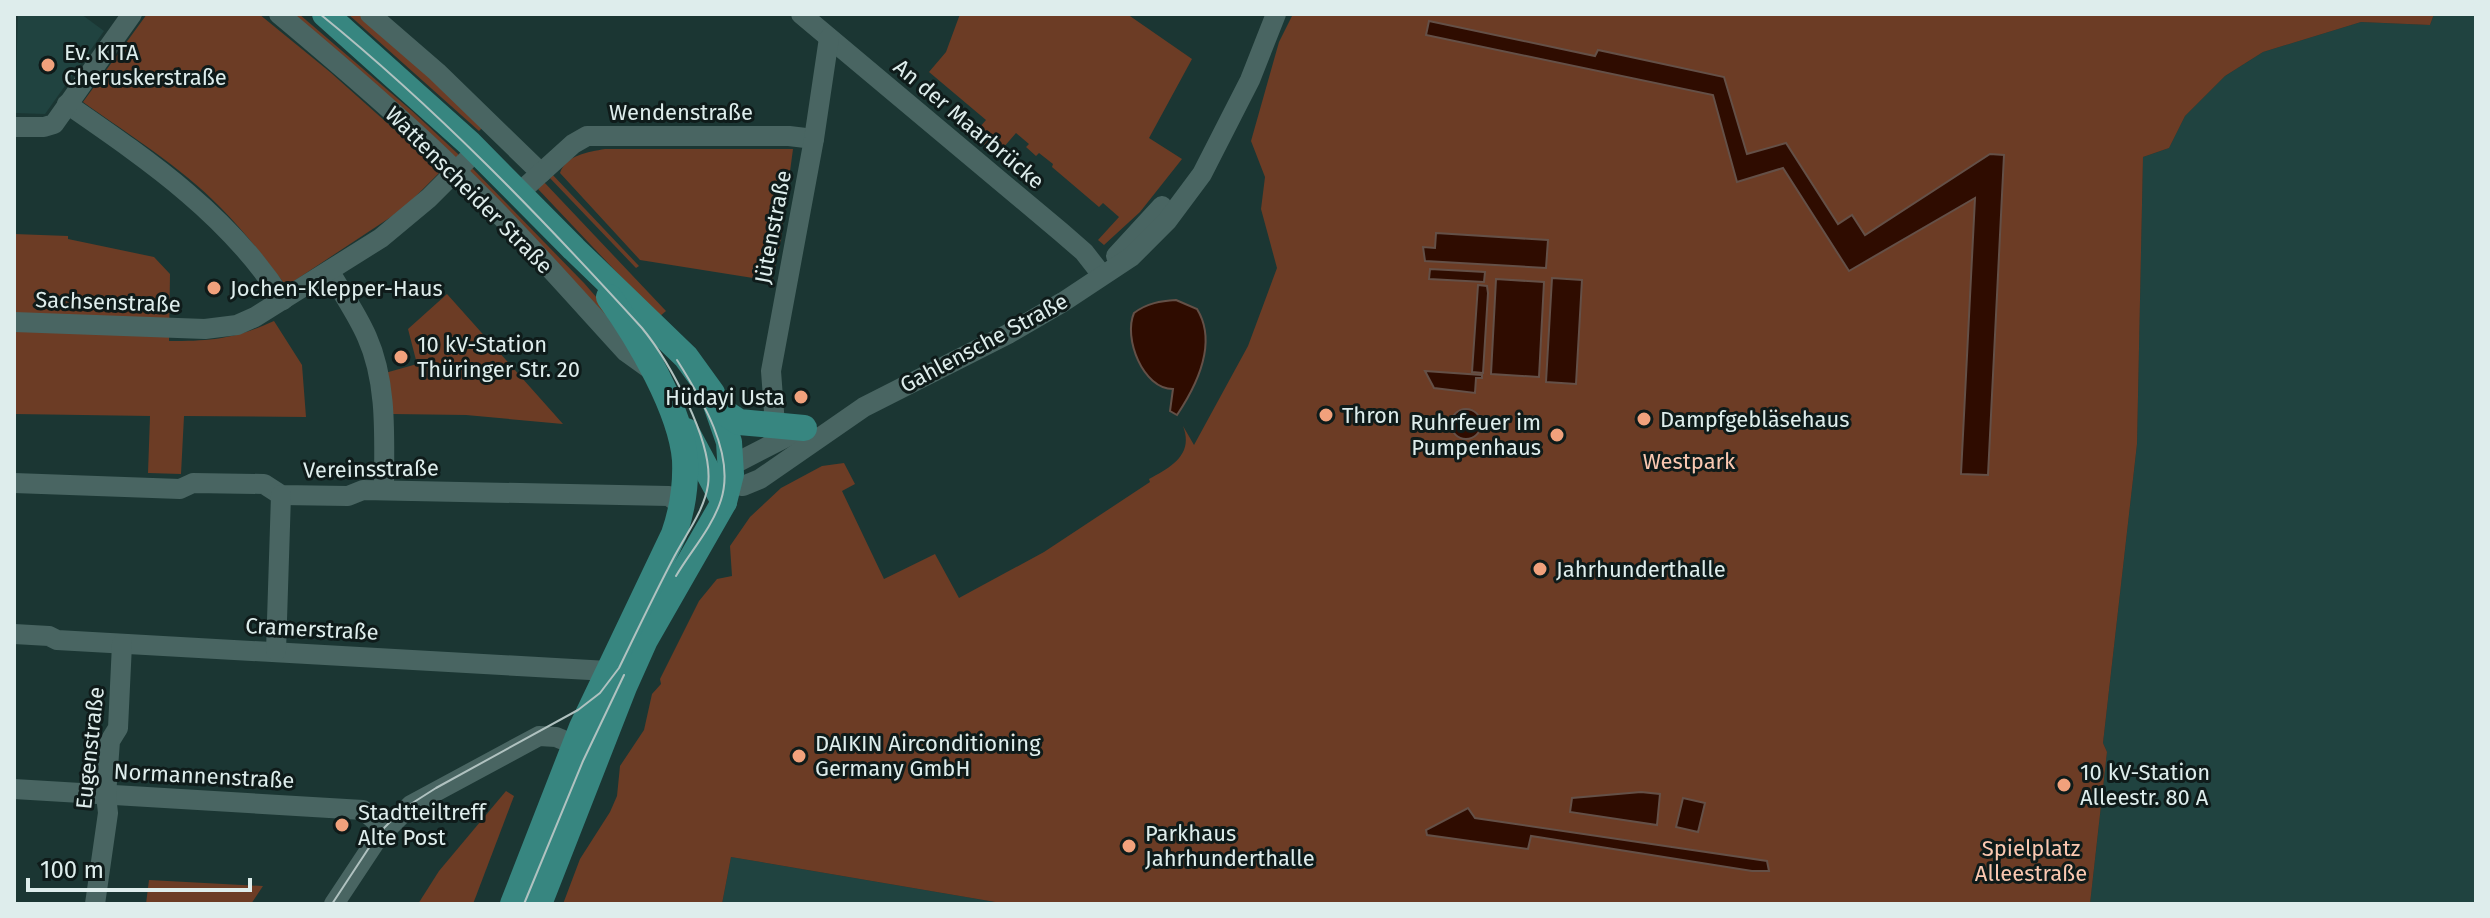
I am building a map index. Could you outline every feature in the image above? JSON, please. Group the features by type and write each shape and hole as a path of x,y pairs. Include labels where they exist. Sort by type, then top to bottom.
{"main road":[{"name":"Wattenscheider Straße","path":"325,14 477,150 686,357 706,383 719,409 729,442 714,523 658,614 624,687 586,750 513,904"},
{"name":"Wattenscheider Straße","path":"539,904 608,671 674,534 682,506 685,459 669,406 654,372 631,329 574,249"},
{"name":"Wattenscheider Straße","path":"669,406 724,482"},
{"name":"Gahlensche Straße","path":"719,409 739,422 804,428"},
{"name":"Wattenscheider Straße","path":"682,506 724,482"}],"street":[{"path":"14,127 54,124 132,14"},
{"name":"Wattenscheider Straße","path":"279,14 456,171 626,352 654,372"},
{"path":"370,14 437,72 541,173"},
{"name":"An der Maarbrücke","path":"801,14 1061,232 1084,252 1102,275"},
{"name":"Gahlensche Straße","path":"724,482 804,428 864,407 1008,334 1131,257 1167,221 1202,174 1227,127 1276,14"},
{"name":"Jütenstraße","path":"775,425 771,371 814,139 829,38"},
{"path":"67,104 145,158 202,204 249,253 283,300"},
{"name":"Wendenstraße","path":"520,192 573,144 587,136 789,136 814,139"},
{"name":"Sachsenstraße","path":"14,322 205,329 237,325 330,272 390,231 477,150"},
{"path":"330,272 367,338 378,376 385,417 384,490"},
{"name":"Gahlensche Straße","path":"724,482 743,486 760,479 864,407"},
{"name":"Vereinsstraße","path":"14,483 180,489 193,483 264,484 281,495 348,496 363,490 384,490 669,496 682,506"},
{"path":"276,651 281,495"},
{"name":"Cramerstraße","path":"14,634 49,636 57,640 608,671"},
{"name":"Eugenstraße","path":"95,904 108,813 106,795 110,741 118,728 122,644"},
{"path":"334,904 385,829 411,805 539,736 550,736 586,750"},
{"name":"Normannenstraße","path":"14,789 363,810 385,829"}],"shaded area":[{"name":"Ev. KITA Cheruskerstraße","path":"18,14 81,14 104,31 45,114 15,113"},
{"path":"2434,14 2476,14 2476,904 2090,904 2107,752 2103,743 2137,444 2143,157 2169,148 2185,116 2225,76 2263,52 2361,22 2430,25"},
{"path":"1429,21 1595,56 1598,50 1724,77 1747,154 1786,143 1838,224 1852,215 1865,235 1990,154 2004,155 1988,475 1961,474 1975,198 1849,271 1783,168 1737,182 1713,95 1426,35"},
{"path":"1436,233 1548,240 1546,268 1425,261 1423,247 1435,248"},
{"path":"1430,269 1485,272 1484,282 1429,279"},
{"path":"1552,278 1582,280 1576,384 1546,382"},
{"path":"1496,279 1544,282 1539,377 1491,374"},
{"path":"1478,285 1487,286 1488,293 1483,373 1472,372"},
{"path":"1176,300 1197,309 1206,336 1198,377 1177,415 1170,411 1173,389 1162,387 1145,372 1131,335 1134,313 1154,303"},
{"path":"1425,371 1482,375 1482,378 1476,378 1475,393 1434,388"},
{"path":"1466,409 1477,413 1481,424 1477,435 1466,439 1455,435 1451,424 1455,413"},
{"path":"1641,792 1660,794 1657,825 1570,812 1572,798"},
{"path":"1683,798 1705,803 1698,832 1676,827"},
{"path":"1468,808 1475,818 1767,861 1769,871 1752,871 1531,836 1528,849 1427,835 1426,830"},
{"path":"731,857 1007,904 722,904"}],"green space":[{"path":"147,14 259,14 330,72 441,171 403,209 291,283 283,282 237,225 205,192 83,102"},
{"path":"287,14 299,14 412,111 458,154 459,160"},
{"path":"348,14 360,14 485,125 479,131"},
{"path":"960,14 1127,14 1192,59 1149,138 1182,159 1140,212 1104,245 1098,240 1119,217 1103,203 1099,207 1039,153 1036,156 1026,147 1029,144 1016,133 997,155 973,135 986,120 929,72 946,52"},
{"name":"Westpark","path":"1293,14 2434,14 2430,25 2361,22 2263,52 2225,76 2185,116 2169,148 2143,157 2137,444 2103,743 2107,752 2090,904 1007,904 731,857 722,904 563,904 580,859 610,812 617,796 620,766 644,730 652,694 661,684 660,679 699,601 717,579 732,576 730,546 750,517 781,488 822,466 844,463 855,484 842,491 884,579 935,554 959,598 1044,552 1150,482 1149,479 1172,465 1183,452 1186,436 1183,426 1194,445 1248,346 1277,268 1261,209 1265,177 1251,141 1279,42"},
{"path":"605,149 793,149 772,281 640,260 560,173 572,158"},
{"path":"472,168 584,283 617,321 635,349 468,175"},
{"path":"550,172 639,266 636,268 547,175"},
{"path":"543,181 666,311 659,317 538,189"},
{"path":"14,234 68,236 68,239 154,257 170,274 169,341 223,338 274,321 302,365 306,417 184,416 181,474 148,473 150,416 14,414"},
{"path":"447,294 563,424 466,415 392,414 385,373 417,364 408,329"},
{"path":"506,791 514,796 473,904 418,904 439,871"},
{"path":"149,880 263,886 251,904 146,904"}],"tram line":[{"path":"320,14 487,165 642,328 665,360 687,403 697,425 708,467 708,485 699,513 619,668 600,693 578,710 403,809 378,834 332,904"},
{"path":"676,576 712,520 721,500 724,482 724,464 714,427 677,360"},
{"path":"524,904 583,761 624,675"}],"place":[{"name":"Ev. KITA Cheruskerstraße","path":"48,65"},
{"name":"Jochen-Klepper-Haus","path":"214,288"},
{"name":"10 kV-Station Thüringer Str. 20","path":"401,357"},
{"name":"Hüdayi Usta","path":"801,397"},
{"name":"Thron","path":"1326,415"},
{"name":"Dampfgebläsehaus","path":"1644,419"},
{"name":"Ruhrfeuer im Pumpenhaus","path":"1557,435"},
{"name":"Jahrhunderthalle","path":"1540,569"},
{"name":"DAIKIN Airconditioning Germany GmbH","path":"799,756"},
{"name":"10 kV-Station Alleestr. 80 A","path":"2064,785"},
{"name":"Stadtteiltreff Alte Post","path":"342,825"},
{"name":"Parkhaus Jahrhunderthalle","path":"1129,846"}],"park label":[{"name":"Spielplatz Alleestraße","path":"2031,860"}]}
